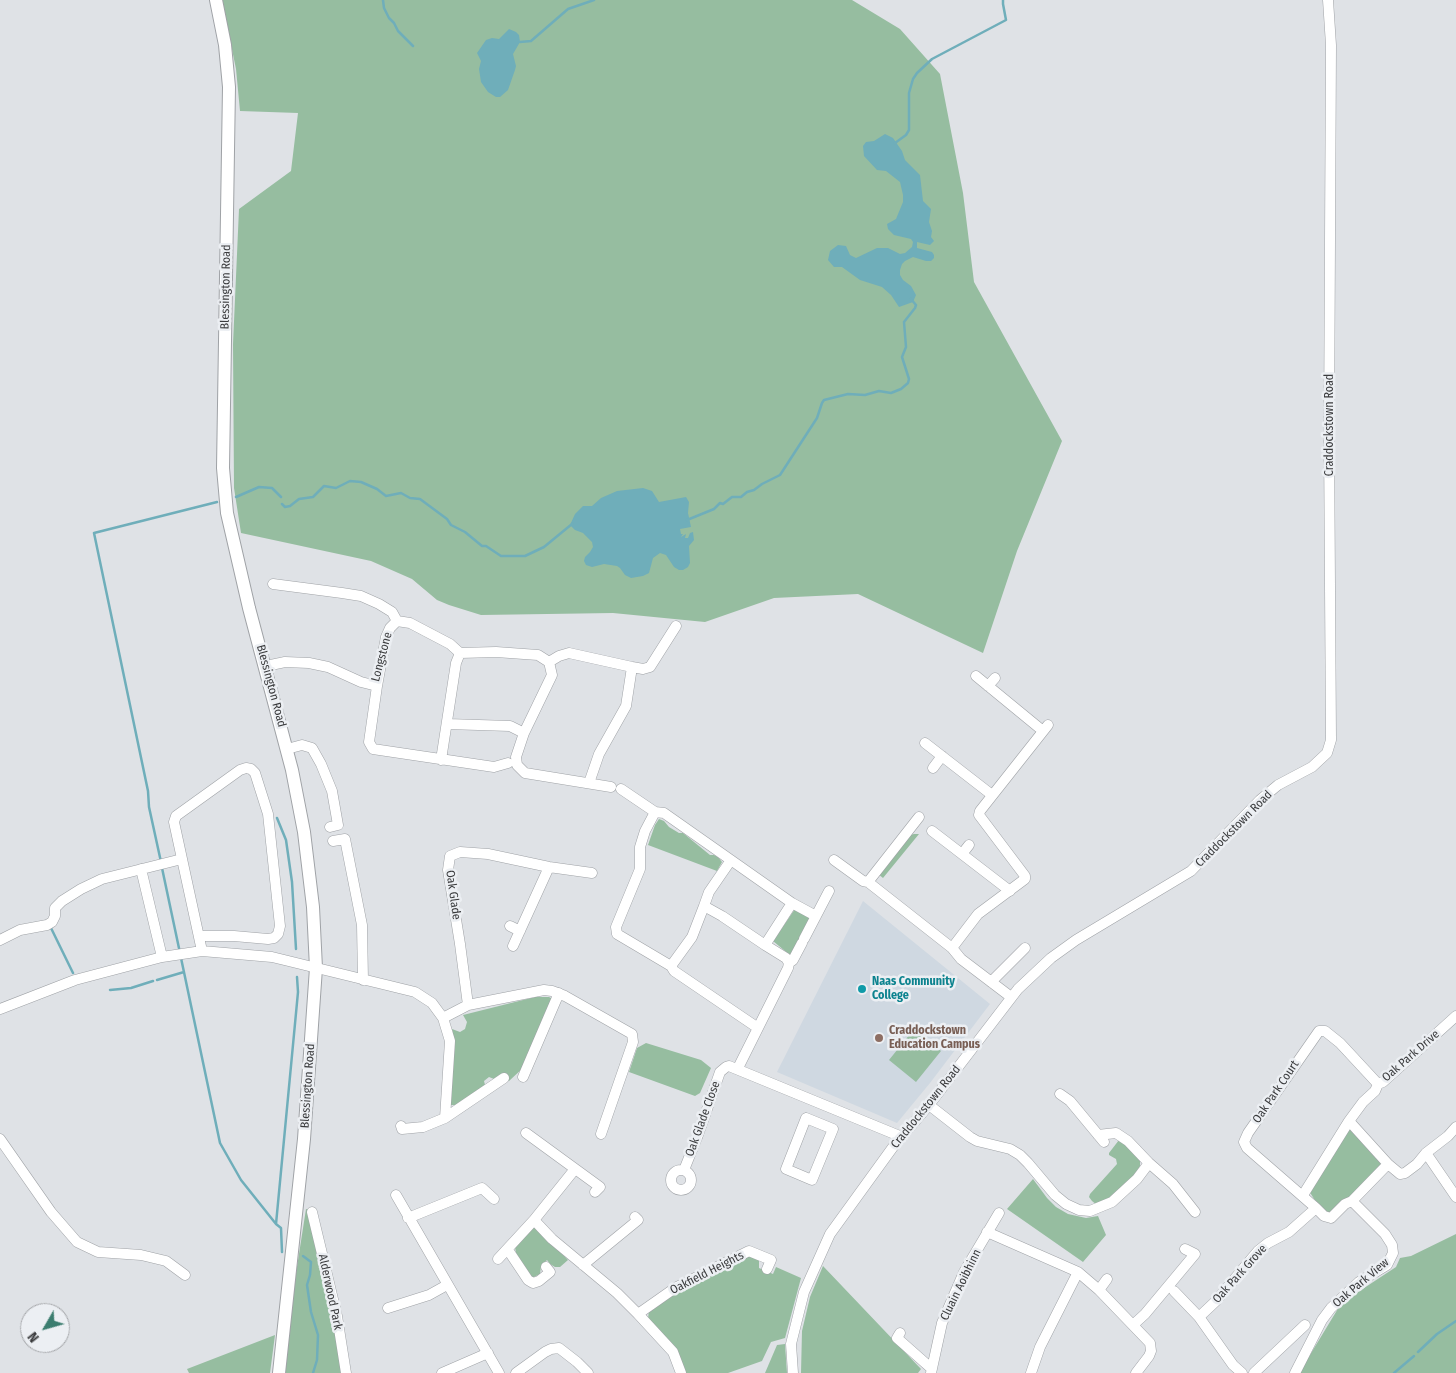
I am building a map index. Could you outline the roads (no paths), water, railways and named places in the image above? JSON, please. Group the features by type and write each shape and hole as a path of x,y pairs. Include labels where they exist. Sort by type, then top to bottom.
{"main road":[{"name":"Blessington Road","path":"216,0 226,45 229,87 224,476 227,513 249,608 287,749 304,832 313,907 316,968 304,1139 279,1373"}],"street":[{"name":"Craddockstown Road","path":"794,1373 791,1344 804,1292 830,1234 902,1137 929,1105 1011,997 1029,978 1076,940 1191,871 1260,800 1278,785 1312,768 1327,753 1331,740 1329,434 1331,45 1328,0"},
{"name":"Longstone","path":"266,666 286,662 309,662 328,667 361,682 377,686 386,637 390,628 397,621 392,612 361,596 273,584"},
{"path":"397,621 410,623 450,644 460,653 496,652 538,655 549,662 552,675 524,733 516,761 517,765 525,773 616,788 656,812 664,813 792,903 816,916"},
{"path":"549,662 563,654 569,653 643,669 650,666 676,626"},
{"path":"441,760 456,663 460,653"},
{"path":"589,783 599,754 626,706 632,667"},
{"path":"952,948 978,914 1023,882 1025,876 980,815 980,811 1046,728 991,682 976,676"},
{"path":"377,686 368,742 373,749 494,767 508,763"},
{"path":"447,724 510,726 524,733"},
{"path":"925,743 992,795"},
{"path":"287,749 302,745 312,748 321,764 332,791 338,825 330,827"},
{"path":"933,768 942,756"},
{"path":"199,936 234,936 268,939 274,938 278,934 280,926 268,814 255,773 251,769 240,770 176,816 174,822 202,952"},
{"path":"656,812 645,831 640,848 640,869 616,927 617,934 671,966 674,971 758,1028"},
{"path":"868,882 919,817"},
{"path":"932,831 1010,891"},
{"path":"333,841 345,839 362,925 363,980"},
{"path":"962,854 969,844"},
{"name":"Oak Glade","path":"468,1005 448,870 450,856 460,852 488,854 548,867 592,873"},
{"path":"0,940 20,930 47,925 52,922 55,916 55,908 58,904 102,879 182,859"},
{"path":"671,966 692,938 709,892 731,860"},
{"path":"834,860 863,881 868,882 952,948 961,959 1011,997"},
{"path":"513,946 548,867"},
{"path":"141,869 162,957"},
{"path":"829,891 793,960 789,963 738,1068 902,1137"},
{"path":"765,945 792,903"},
{"path":"704,906 786,958 789,963"},
{"path":"510,926 520,931"},
{"path":"991,982 1025,948"},
{"path":"0,1009 75,980 176,954 202,952 272,957 414,992 432,1003 443,1018 450,1041 445,1118"},
{"path":"443,1018 468,1005 544,990 559,993 627,1030 634,1037 633,1042 601,1134"},
{"path":"523,1077 559,993"},
{"name":"Oak Park Drive","path":"1303,1195 1349,1121 1363,1102 1375,1091 1378,1084 1389,1077 1456,1016"},
{"name":"Oak Park Court","path":"1316,1208 1248,1148 1244,1142 1319,1031 1325,1031 1340,1043 1378,1084"},
{"name":"Oak Glade Close","path":"684,1170 720,1072 729,1066 738,1068"},
{"path":"401,1126 402,1129 423,1127 445,1118 504,1078"},
{"path":"1060,1094 1070,1101 1101,1139 1105,1133 1116,1133 1128,1141 1173,1184 1194,1212"},
{"path":"929,1105 977,1141 1010,1149 1020,1155 1055,1195 1066,1204 1079,1210 1090,1211 1112,1202 1137,1179 1149,1163"},
{"path":"820,1124 827,1106"},
{"path":"806,1118 820,1124 833,1129 812,1180 786,1169 806,1118"},
{"path":"1349,1121 1400,1174 1405,1173 1418,1164 1426,1152 1448,1136 1456,1127"},
{"path":"526,1134 600,1186 595,1192"},
{"path":"0,1139 51,1212 77,1242 98,1252 141,1255 166,1261 185,1274"},
{"path":"1426,1152 1456,1197"},
{"path":"1316,1208 1324,1216 1331,1218 1345,1204 1352,1201 1392,1167"},
{"path":"498,1259 534,1220 575,1169"},
{"path":"408,1218 482,1188 494,1199"},
{"path":"396,1195 500,1373"},
{"name":"Oak Park View","path":"1295,1373 1322,1320 1331,1308 1359,1282 1387,1265 1393,1253 1392,1245 1385,1234 1352,1201"},
{"name":"Oak Park Grove","path":"1199,1317 1216,1301 1258,1251 1278,1236 1289,1232 1316,1208"},
{"name":"Alderwood Park","path":"312,1212 337,1316 346,1373"},
{"name":"Cluain Aoibhinn","path":"931,1371 942,1323 964,1272 999,1213"},
{"path":"583,1265 638,1220 635,1217"},
{"path":"534,1220 552,1239 638,1314 673,1352 681,1373"},
{"path":"988,1232 1078,1272 1099,1290 1150,1344 1149,1356 1136,1373"},
{"path":"1133,1325 1145,1314 1194,1254 1185,1249"},
{"path":"508,1250 528,1280 533,1283 539,1281 550,1272 546,1267"},
{"name":"Oakfield Heights","path":"638,1314 675,1288 750,1251 771,1260 767,1269"},
{"path":"1031,1373 1040,1347 1078,1272"},
{"path":"1099,1290 1107,1279"},
{"path":"388,1308 429,1295 447,1285"},
{"path":"1174,1291 1199,1317 1233,1365 1242,1373"},
{"path":"1254,1373 1305,1325"},
{"name":"Cluain Aoibhinn","path":"899,1336 931,1371"},
{"path":"516,1373 545,1352 558,1348 588,1373"},
{"path":"442,1373 488,1353"}],"water":[{"path":"509,29 519,35 520,42 513,54 516,66 508,90 500,97 496,97 488,92 481,82 479,69 481,61 477,53 486,40 492,38 499,39"},
{"path":"885,134 893,138 902,151 905,160 920,175 923,201 931,209 929,222 932,231 931,237 934,241 930,245 917,242 917,248 932,252 934,258 931,261 913,257 902,264 900,275 911,286 916,295 913,302 899,307 891,295 882,287 860,280 842,267 834,267 828,260 830,251 838,245 846,246 850,255 856,258 877,248 888,248 900,254 905,253 912,247 913,242 911,239 894,235 888,229 887,224 896,219 903,202 900,182 886,171 877,170 864,156 863,146 866,142 874,141"},
{"path":"643,488 652,491 659,502 686,497 689,502 688,513 691,527 680,529 681,534 683,534 681,537 686,534 685,538 688,538 690,533 693,532 694,540 689,546 690,563 688,567 679,570 674,567 666,555 660,553 653,558 649,573 631,578 625,575 617,566 604,564 592,567 586,565 585,557 593,547 592,542 583,533 575,530 570,525 575,514 583,506 592,506 601,498 617,491"}],"waterway":[{"path":"383,0 384,8 389,18 398,31 413,46"},
{"path":"520,42 531,41 568,9 594,0"},
{"path":"895,143 906,135 909,130 909,93 917,73 932,59 1006,20 1003,0"},
{"path":"687,520 714,509 720,503 723,504 732,497 741,497 780,475 817,418 824,400 848,394 865,395 879,391 891,393 901,389 908,383 909,379 902,357 906,347 904,322 916,305 911,299"},
{"path":"282,504 285,507 290,506 299,499 313,497 324,486 336,488 350,481 361,482 377,489 386,496 401,493 410,498 420,499 447,519 451,525 465,532 482,546 486,546 501,556 525,556 544,547 572,524"},
{"path":"236,497 259,487 272,488 281,497"},
{"path":"161,862 94,533 217,502"},
{"path":"277,818 286,840 292,882 296,949"},
{"path":"162,868 180,953"},
{"path":"51,928 73,973"},
{"path":"181,958 220,1143 241,1180 276,1224"},
{"path":"157,980 184,972"},
{"path":"282,1252 281,1228 276,1224 298,992 297,977"},
{"path":"110,990 131,988 153,981"},
{"path":"303,1256 311,1262 307,1285 311,1312 318,1335 317,1360 313,1373"},
{"path":"1418,1352 1437,1334 1456,1321"},
{"path":"1394,1373 1414,1356"}],"place":[{"name":"Naas Community College","path":"862,989"},
{"name":"Craddockstown Education Campus","path":"879,1038"}]}
